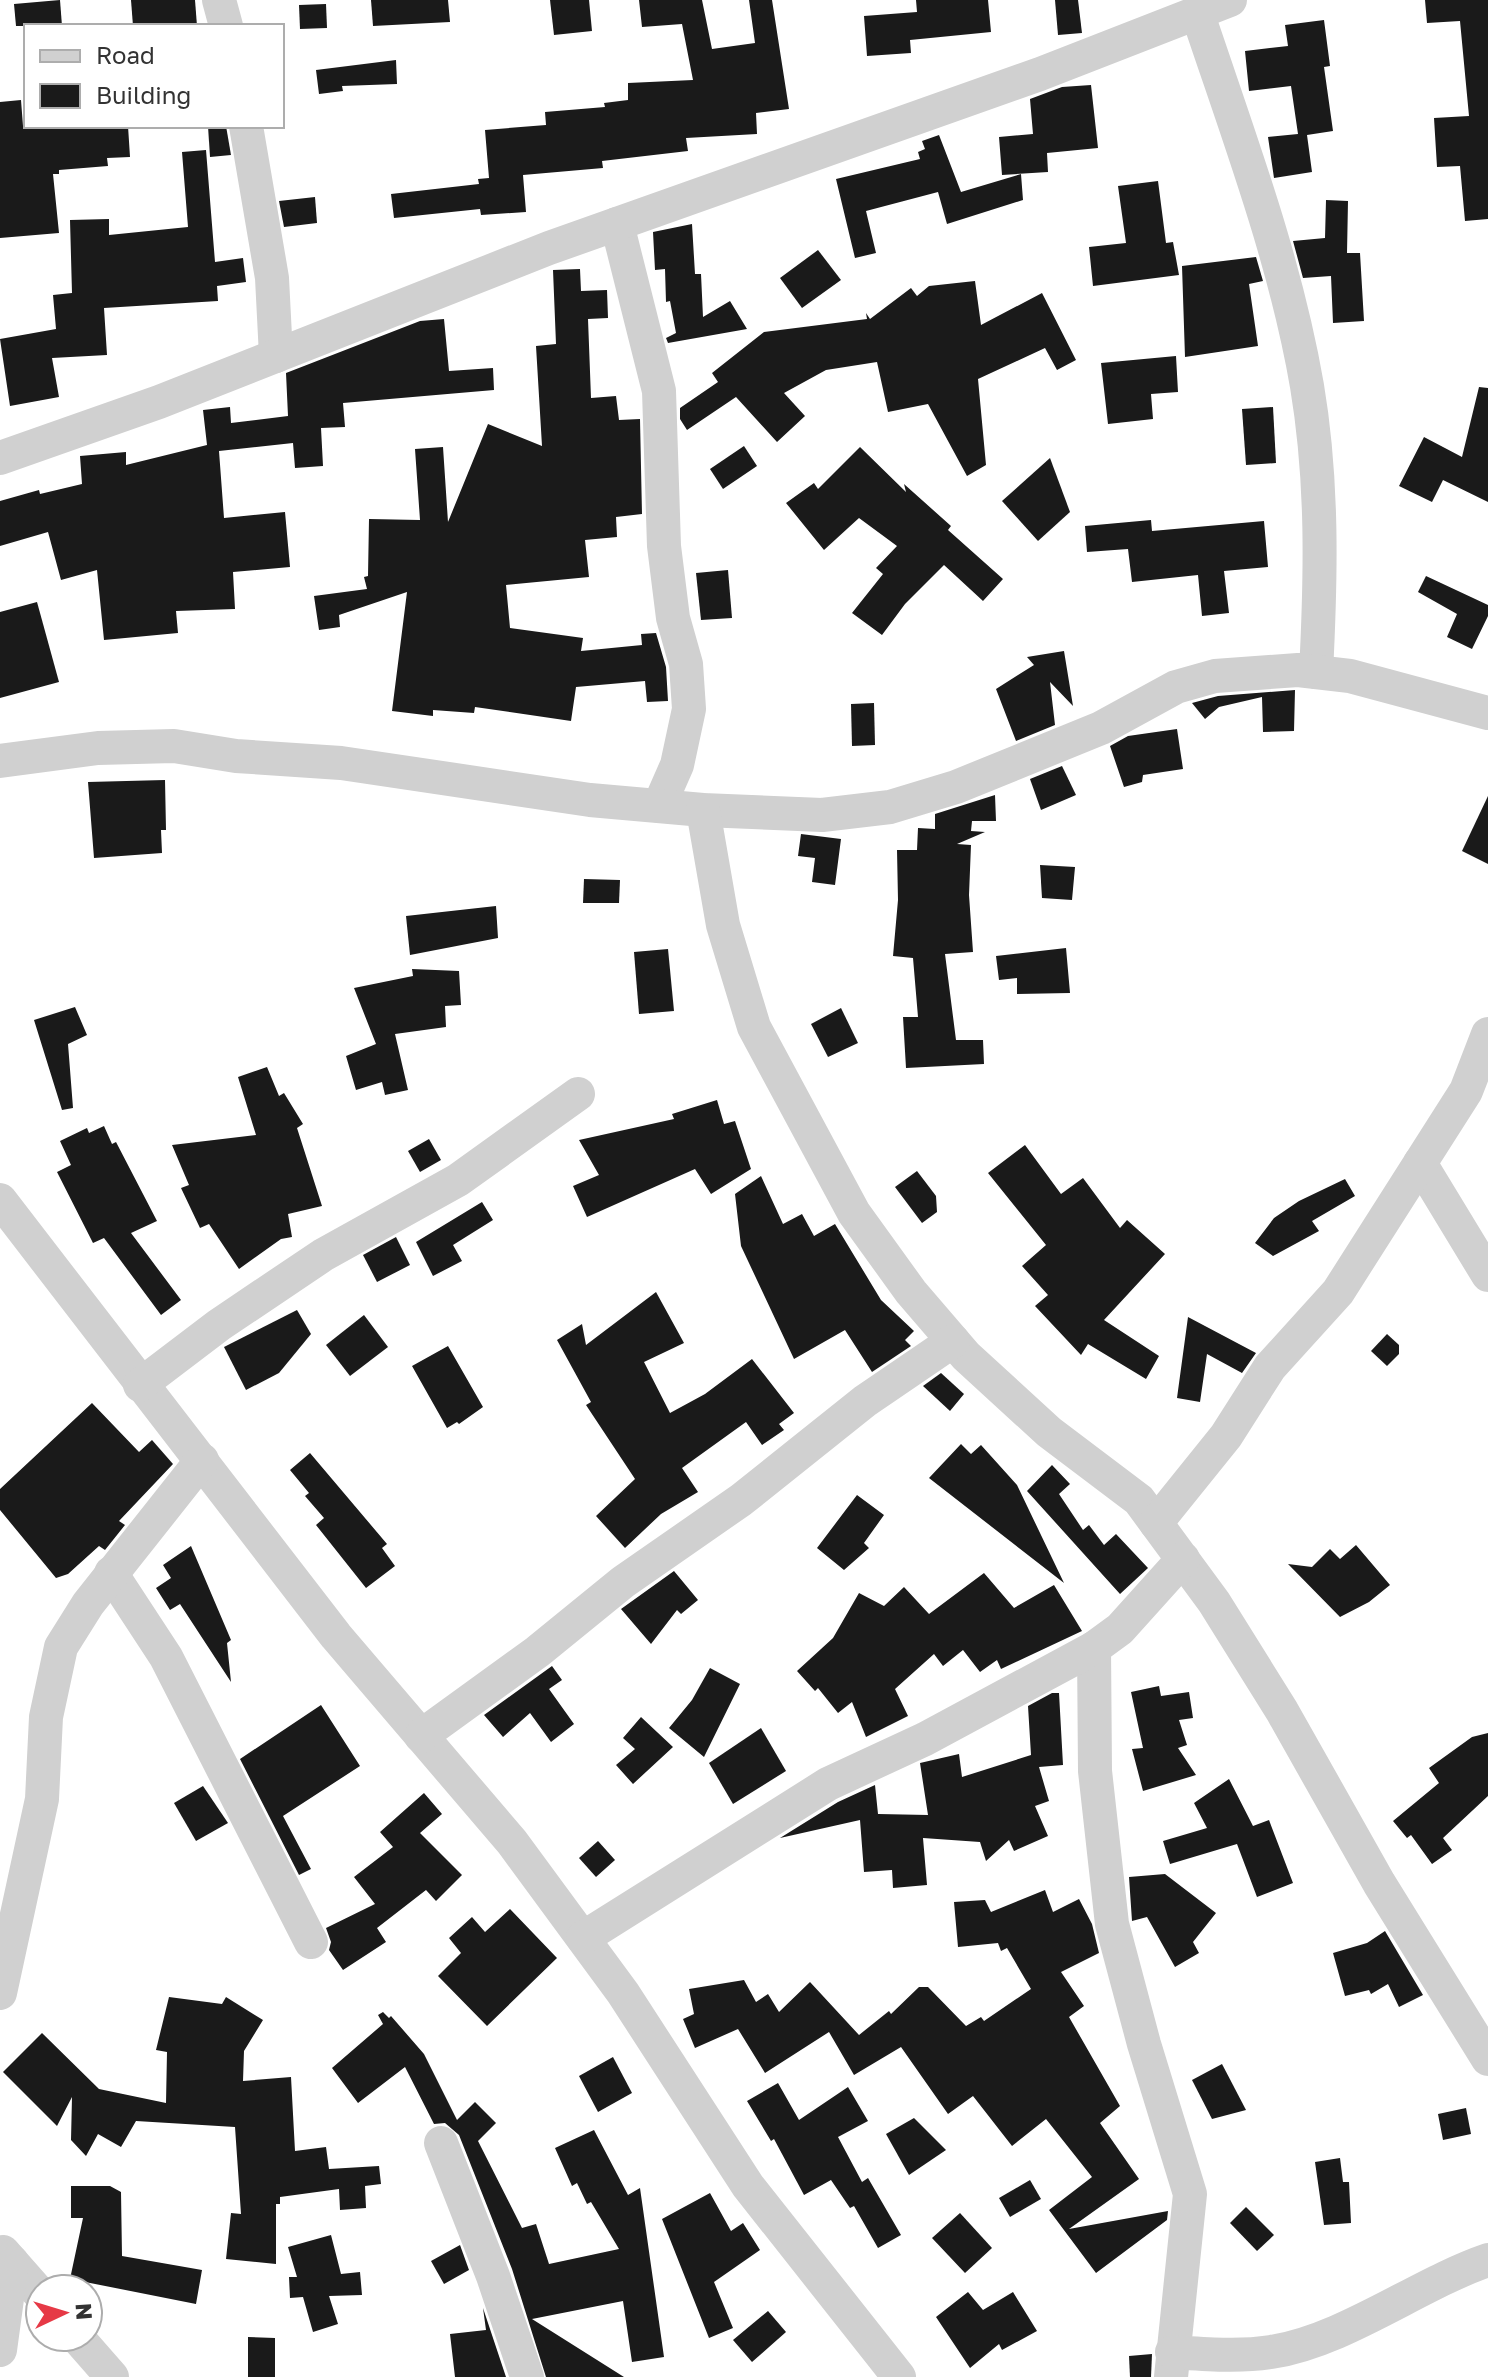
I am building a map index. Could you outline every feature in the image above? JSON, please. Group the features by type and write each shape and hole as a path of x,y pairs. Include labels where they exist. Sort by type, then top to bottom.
{"street":[{"path":"219,0 225,24"},
{"path":"0,458 276,356 617,224 1040,74 1164,12 1197,12 1230,0"},
{"path":"1197,12 1267,219 1307,385 1320,498 1316,672"},
{"path":"246,128 272,278 276,356"},
{"path":"617,224 659,391 664,546 673,618 686,664 689,709 677,765 659,806"},
{"path":"0,761 98,748 174,746 236,756 341,763 506,789 659,806 822,815 890,807 956,787 1101,728 1176,687 1215,676 1316,672 1350,676 1488,713"},
{"path":"703,810 723,925 754,1027 854,1213 911,1292 953,1341 1049,1432 1139,1500 1214,1602 1274,1699 1379,1883 1488,2059"},
{"path":"1156,1523 1226,1436 1270,1367 1338,1292 1466,1091 1488,1034"},
{"path":"140,1385 219,1325 297,1273 458,1180 578,1094"},
{"path":"1420,1163 1488,1275"},
{"path":"0,1200 336,1636 512,1842 623,1993 748,2186 899,2377"},
{"path":"421,1736 537,1652 623,1582 741,1500 865,1401 953,1341"},
{"path":"0,1993 42,1799 46,1717 61,1647 111,1573 202,1460"},
{"path":"583,1938 828,1784 925,1739 1094,1648 1120,1629 1183,1559"},
{"path":"111,1573 166,1657 311,1942"},
{"path":"1094,1648 1095,1771 1112,1924 1144,2044 1190,2194 1171,2364 1217,2355 1273,2352 1329,2333 1488,2260"},
{"path":"441,2143 493,2276 527,2377"},
{"path":"6,2255 24,2276"},
{"path":"0,2350 6,2255"},
{"path":"91,2353 112,2377"}],"building":[{"path":"60,0 62,24 16,26 14,4"},
{"path":"131,0 195,0 197,24 133,24"},
{"path":"371,0 448,0 450,22 373,26"},
{"path":"550,0 589,0 592,31 554,35"},
{"path":"639,0 702,0 712,49 755,43 749,0 772,0 789,109 756,113 757,134 686,138 688,151 602,161 603,168 523,175 526,212 481,215 480,209 394,218 391,194 479,184 478,179 489,178 485,130 546,125 545,112 605,107 604,103 628,100 628,83 693,80 682,24 642,27"},
{"path":"916,0 988,0 991,32 910,40 911,53 867,56 864,16 917,12"},
{"path":"1055,0 1078,0 1082,33 1058,35"},
{"path":"1425,0 1488,0 1488,219 1465,221 1460,166 1437,167 1434,118 1469,116 1460,21 1427,23"},
{"path":"326,4 327,28 300,29 299,5"},
{"path":"1324,20 1330,66 1324,67 1333,131 1307,135 1312,172 1274,178 1268,137 1298,134 1291,86 1249,91 1245,51 1288,46 1285,25"},
{"path":"396,60 397,84 342,86 343,91 319,94 316,70"},
{"path":"1091,85 1098,148 1047,153 1048,172 1002,175 999,137 1033,134 1030,99 1062,87"},
{"path":"21,100 24,128 128,128 130,157 107,158 108,166 59,170 59,174 53,174 59,233 0,238 0,102"},
{"path":"208,128 226,128 231,155 210,157"},
{"path":"939,135 961,192 1021,174 1023,200 947,224 938,192 866,211 876,253 855,258 836,179 920,159 918,152 925,149 922,141"},
{"path":"206,150 215,262 243,258 246,282 217,286 218,301 104,308 107,355 52,358 59,397 10,406 0,339 56,329 53,295 72,293 70,220 109,219 109,235 188,227 182,152"},
{"path":"1158,181 1166,243 1173,242 1179,275 1093,286 1089,247 1126,243 1118,186"},
{"path":"315,197 317,223 284,227 279,201"},
{"path":"1326,200 1348,201 1347,253 1360,253 1364,321 1333,323 1331,276 1303,278 1293,241 1325,238"},
{"path":"692,224 695,274 701,274 703,317 730,301 747,329 668,343 666,338 676,333 670,301 666,302 665,269 655,270 653,232"},
{"path":"818,250 841,280 802,308 780,278"},
{"path":"1256,257 1263,281 1249,284 1258,346 1185,357 1182,266"},
{"path":"580,269 581,291 607,290 608,318 588,319 591,398 616,396 619,420 640,419 642,514 616,517 617,537 585,540 589,577 506,585 510,628 583,638 581,651 642,645 641,634 656,633 666,667 668,701 647,702 645,681 576,687 571,721 475,707 474,713 433,710 433,716 392,711 407,592 339,615 340,627 319,630 314,596 367,589 364,577 368,576 369,519 420,520 415,449 443,447 448,522 488,424 542,446 536,346 556,344 553,270"},
{"path":"975,281 981,325 1042,293 1076,360 1057,370 1045,348 978,379 986,465 967,476 928,404 888,412 877,362 826,370 784,393 805,416 777,442 736,397 687,430 680,419 680,408 718,382 712,373 764,332 867,319 866,313 870,319 911,288 917,296 929,286"},
{"path":"444,319 449,371 493,368 494,390 343,403 345,427 321,428 323,466 295,468 293,443 219,451 224,518 285,512 290,567 233,572 235,609 176,611 178,633 104,640 97,570 61,580 48,532 0,546 0,501 39,490 40,494 82,484 80,456 126,452 126,465 207,445 203,410 230,407 231,423 288,416 286,373 420,321"},
{"path":"1176,356 1178,392 1151,394 1153,419 1108,424 1101,363"},
{"path":"1479,387 1488,388 1488,502 1443,480 1432,502 1399,486 1424,437 1462,457"},
{"path":"1273,407 1276,463 1246,465 1242,409"},
{"path":"744,446 757,466 723,489 710,469"},
{"path":"860,447 906,492 904,484 951,526 948,530 1003,579 983,601 944,565 905,604 882,635 852,613 883,574 876,568 897,546 859,518 824,550 786,503 814,483 818,489"},
{"path":"1050,458 1070,512 1038,541 1002,501"},
{"path":"1151,520 1152,531 1264,521 1268,567 1224,571 1229,613 1202,616 1198,575 1132,582 1128,549 1087,552 1085,526"},
{"path":"728,570 732,618 701,620 696,573"},
{"path":"1426,576 1488,605 1488,616 1472,649 1447,637 1457,614 1418,592"},
{"path":"37,602 59,682 0,698 0,612"},
{"path":"1064,651 1073,706 1050,682 1055,725 1016,741 996,689 1034,665 1027,657"},
{"path":"1295,690 1294,731 1263,732 1262,697 1219,707 1205,719 1192,703 1218,696"},
{"path":"874,703 875,745 852,746 851,704"},
{"path":"1177,729 1183,769 1143,775 1142,782 1124,787 1110,746 1128,736"},
{"path":"1062,766 1076,795 1041,810 1030,779"},
{"path":"165,780 166,830 161,830 162,853 94,858 88,782"},
{"path":"995,795 996,821 972,821 971,831 985,832 957,844 971,845 969,895 973,952 945,954 956,1040 983,1040 984,1064 906,1068 903,1017 918,1017 913,958 893,956 898,900 897,850 917,850 918,828 935,829 935,814"},
{"path":"1488,796 1488,864 1462,851"},
{"path":"801,834 841,839 835,885 812,882 815,858 798,856"},
{"path":"1040,865 1075,867 1072,900 1042,898"},
{"path":"584,879 620,880 619,903 583,903"},
{"path":"496,906 498,938 410,955 406,916"},
{"path":"1066,948 1070,993 1017,994 1017,978 999,980 996,956"},
{"path":"668,949 674,1011 639,1014 634,952"},
{"path":"412,969 459,971 461,1005 445,1006 446,1027 395,1034 408,1090 385,1095 382,1082 356,1090 346,1056 376,1044 354,988 413,976"},
{"path":"75,1007 87,1035 68,1044 73,1108 62,1110 34,1020"},
{"path":"841,1008 858,1043 828,1057 811,1024"},
{"path":"267,1067 279,1096 284,1093 303,1124 297,1128 322,1206 288,1214 292,1237 281,1239 239,1269 209,1224 200,1228 181,1188 189,1185 172,1145 256,1135 238,1077"},
{"path":"717,1100 724,1124 735,1121 751,1169 711,1194 695,1169 587,1217 573,1186 599,1175 579,1140 674,1119 672,1114"},
{"path":"104,1126 112,1144 116,1142 157,1221 131,1233 181,1300 161,1315 104,1238 93,1243 57,1172 71,1165 60,1141 87,1128 89,1133"},
{"path":"429,1139 441,1160 420,1172 408,1151"},
{"path":"1025,1145 1061,1194 1083,1178 1120,1228 1127,1220 1165,1254 1104,1320 1159,1356 1146,1379 1088,1344 1081,1355 1035,1306 1048,1295 1022,1266 1046,1245 988,1173"},
{"path":"917,1171 936,1196 937,1212 922,1223 895,1187"},
{"path":"761,1176 783,1224 802,1214 814,1236 835,1224 881,1300 914,1331 905,1340 911,1346 872,1372 845,1330 794,1359 741,1246 735,1194"},
{"path":"1345,1179 1355,1196 1312,1221 1319,1231 1273,1256 1255,1243 1274,1218 1299,1201"},
{"path":"482,1202 493,1220 453,1245 462,1261 433,1276 416,1242"},
{"path":"396,1237 410,1265 377,1282 363,1255"},
{"path":"656,1292 684,1343 644,1362 670,1413 705,1394 752,1359 794,1413 779,1424 784,1430 762,1445 746,1422 682,1468 698,1492 661,1514 625,1548 596,1516 635,1479 586,1405 591,1402 557,1340 582,1324 586,1345"},
{"path":"297,1310 311,1334 279,1373 246,1390 224,1347"},
{"path":"364,1315 388,1347 350,1376 326,1345"},
{"path":"1188,1317 1256,1353 1242,1373 1207,1354 1200,1402 1177,1398"},
{"path":"1387,1334 1399,1345 1399,1354 1387,1366 1371,1351"},
{"path":"448,1346 483,1407 459,1424 457,1422 447,1428 412,1366"},
{"path":"941,1373 964,1394 950,1411 923,1386"},
{"path":"92,1403 139,1452 152,1440 173,1464 119,1521 125,1525 105,1550 99,1546 68,1574 56,1578 0,1510 0,1489"},
{"path":"961,1444 971,1454 981,1445 1017,1485 1064,1583 929,1478"},
{"path":"310,1453 387,1544 382,1548 395,1566 366,1588 316,1525 324,1518 305,1496 309,1493 290,1470"},
{"path":"1052,1465 1070,1484 1059,1494 1083,1530 1089,1525 1104,1545 1116,1534 1148,1568 1120,1594 1027,1491"},
{"path":"857,1495 884,1515 864,1543 869,1548 844,1570 817,1548"},
{"path":"1356,1545 1390,1585 1369,1602 1340,1617 1288,1564 1312,1567 1330,1549 1340,1559"},
{"path":"191,1546 231,1640 227,1643 231,1682 180,1604 170,1610 156,1588 171,1578 163,1565"},
{"path":"674,1571 698,1600 681,1614 677,1610 651,1644 621,1609"},
{"path":"984,1573 1014,1608 1054,1585 1082,1631 1001,1669 997,1660 980,1672 963,1650 943,1666 934,1654 895,1689 908,1716 866,1737 852,1702 838,1713 818,1688 815,1691 797,1671 833,1638 859,1593 884,1606 904,1587 929,1614"},
{"path":"552,1666 562,1680 549,1689 574,1724 551,1742 530,1713 503,1737 484,1715"},
{"path":"710,1668 740,1684 704,1757 669,1728 692,1700"},
{"path":"1159,1686 1161,1696 1189,1692 1193,1718 1179,1720 1187,1745 1178,1748 1196,1775 1143,1791 1132,1749 1143,1748 1131,1692"},
{"path":"1052,1693 1059,1693 1063,1765 1039,1767 1049,1801 1035,1806 1048,1836 1014,1851 1009,1840 986,1861 980,1842 923,1838 927,1885 893,1888 892,1870 864,1872 860,1820 780,1838 838,1802 875,1785 878,1814 928,1815 920,1763 959,1754 962,1777 1031,1755 1028,1706"},
{"path":"321,1705 360,1766 283,1816 311,1869 299,1875 240,1759"},
{"path":"641,1717 673,1747 633,1784 616,1765 635,1749 623,1738"},
{"path":"761,1728 786,1771 733,1804 709,1763"},
{"path":"1488,1733 1488,1796 1443,1838 1452,1850 1432,1864 1411,1835 1407,1838 1393,1821 1439,1783 1429,1768 1472,1737"},
{"path":"1229,1779 1253,1826 1269,1820 1293,1883 1257,1897 1237,1844 1170,1864 1163,1841 1207,1828 1194,1803"},
{"path":"203,1786 228,1823 196,1841 174,1803"},
{"path":"424,1793 442,1814 420,1833 462,1875 436,1901 426,1890 377,1928 386,1942 343,1970 329,1950 331,1942 326,1928 375,1904 354,1877 393,1847 380,1832"},
{"path":"598,1841 615,1860 596,1877 579,1858"},
{"path":"1165,1874 1216,1913 1193,1942 1199,1953 1175,1967 1147,1917 1132,1921 1129,1877"},
{"path":"1045,1890 1053,1912 1079,1899 1092,1924 1099,1953 1061,1972 1084,2006 1069,2017 1120,2106 1100,2123 1139,2179 1069,2229 1168,2211 1167,2220 1096,2273 1049,2210 1092,2177 1046,2119 1012,2146 973,2096 948,2114 901,2047 854,2075 829,2032 765,2073 738,2029 695,2048 683,2019 694,2014 689,1989 744,1980 756,2002 768,1994 779,2012 810,1982 859,2035 889,2011 891,2014 919,1987 928,1987 966,2026 981,2017 984,2021 1031,1989 1007,1948 1001,1951 998,1943 958,1947 954,1902 985,1900 991,1912"},
{"path":"510,1909 557,1958 487,2026 438,1976 461,1953 449,1938 472,1917 485,1932"},
{"path":"1385,1931 1423,1995 1399,2007 1388,1984 1371,1994 1369,1990 1345,1996 1333,1953 1367,1943"},
{"path":"169,1997 222,2004 226,1997 263,2020 244,2051 243,2081 291,2077 295,2151 326,2147 329,2169 379,2166 381,2184 365,2186 366,2208 340,2210 339,2189 280,2197 280,2204 276,2204 276,2264 226,2259 231,2213 241,2214 235,2127 136,2121 121,2147 98,2134 86,2156 71,2140 72,2097 57,2126 3,2072 42,2033 99,2089 166,2103 167,2052 156,2050"},
{"path":"383,2012 389,2018 391,2016 424,2054 457,2120 475,2102 496,2123 478,2141 522,2228 536,2224 549,2264 619,2249 591,2202 587,2204 577,2183 572,2186 555,2148 594,2130 628,2195 640,2188 664,2357 632,2362 623,2301 532,2319 624,2377 546,2377 512,2269 459,2135 445,2123 434,2124 405,2067 358,2103 332,2068 383,2024 378,2015"},
{"path":"613,2057 632,2093 598,2112 579,2076"},
{"path":"1222,2064 1246,2110 1212,2119 1192,2080"},
{"path":"778,2083 799,2120 848,2087 868,2121 838,2137 862,2182 868,2178 901,2235 878,2248 854,2206 850,2208 831,2180 804,2195 774,2139 771,2141 747,2101"},
{"path":"1466,2108 1471,2134 1443,2140 1438,2114"},
{"path":"914,2118 946,2150 909,2175 886,2134"},
{"path":"1340,2158 1343,2182 1349,2182 1351,2223 1324,2225 1315,2162"},
{"path":"1030,2180 1041,2199 1010,2217 999,2198"},
{"path":"71,2186 110,2186 121,2192 122,2256 202,2270 196,2304 104,2286 104,2273 71,2273 83,2218 71,2218"},
{"path":"710,2193 731,2231 743,2223 760,2250 714,2282 733,2328 709,2338 662,2219"},
{"path":"1246,2207 1274,2235 1257,2251 1230,2223"},
{"path":"960,2213 992,2248 965,2273 932,2238"},
{"path":"331,2235 341,2274 360,2272 362,2295 329,2296 338,2324 313,2332 303,2297 290,2298 289,2277 297,2277 288,2247"},
{"path":"460,2245 469,2270 444,2284 431,2261"},
{"path":"968,2292 983,2310 1013,2292 1037,2331 1002,2350 999,2344 970,2368 936,2317"},
{"path":"483,2308 506,2377 455,2377 450,2334 486,2330"},
{"path":"768,2311 786,2332 752,2362 733,2340"},
{"path":"248,2337 275,2338 275,2377 248,2377"},
{"path":"1152,2354 1151,2377 1130,2377 1129,2356"}]}
